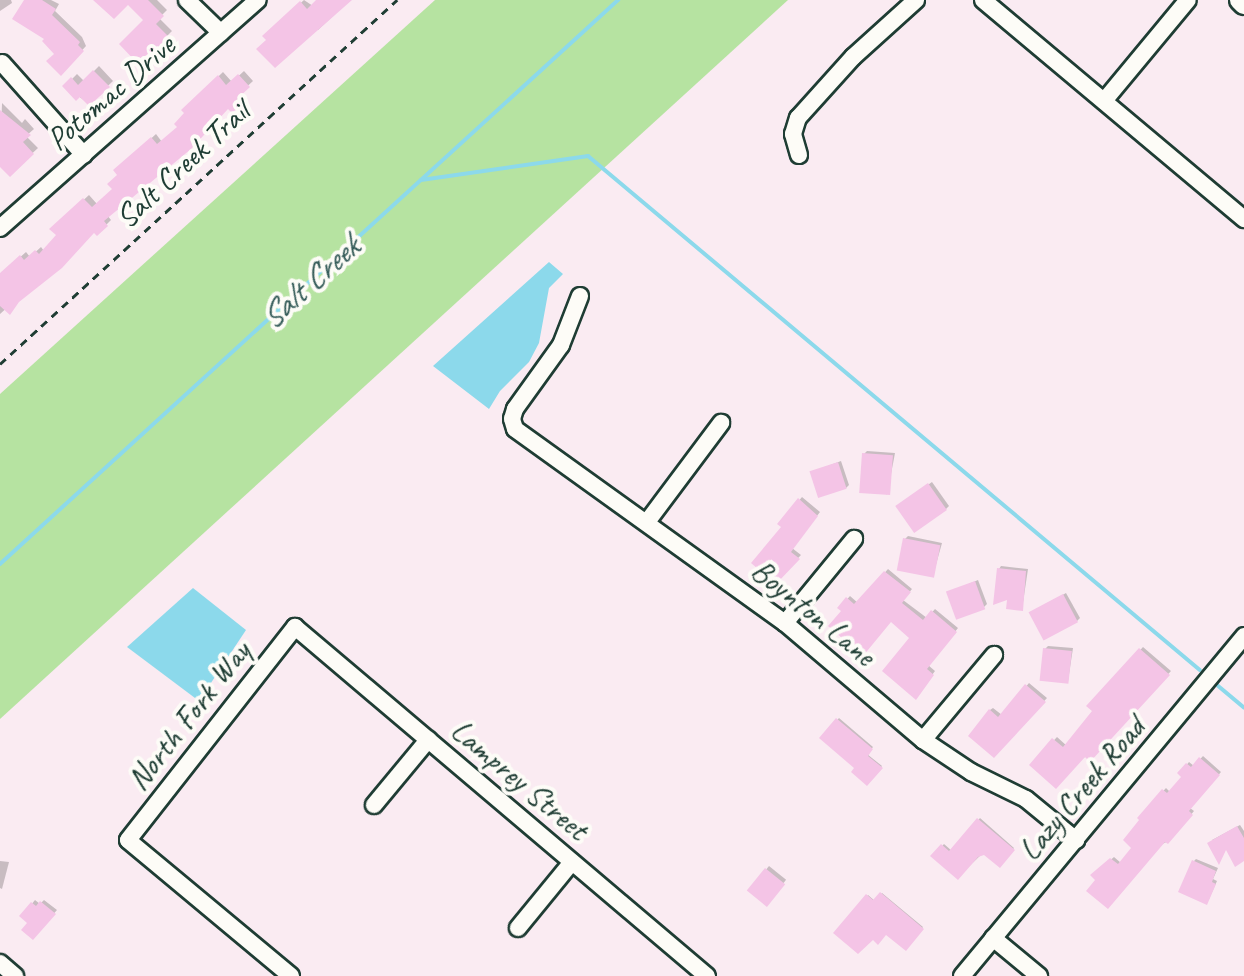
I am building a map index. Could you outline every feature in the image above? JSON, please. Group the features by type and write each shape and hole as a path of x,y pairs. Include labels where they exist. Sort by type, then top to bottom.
{"street":[{"path":"187,0 221,33"},
{"name":"Potomac Drive","path":"0,228 258,0"},
{"path":"799,155 793,134 798,118 853,57 916,0"},
{"path":"983,0 1244,219"},
{"path":"1104,101 1188,0"},
{"path":"2,63 84,155"},
{"name":"Boynton Lane","path":"580,296 561,345 515,409 512,419 515,429 785,623 923,740 971,772 1026,799 1076,840"},
{"path":"647,522 721,423"},
{"path":"785,623 854,539"},
{"name":"Lamprey Street","path":"295,627 707,976"},
{"name":"North Fork Way","path":"291,976 128,840 295,627"},
{"name":"Lazy Creek Road","path":"962,976 1244,636"},
{"path":"923,740 994,655"},
{"path":"374,805 428,740"},
{"path":"518,928 572,862"},
{"path":"993,938 1039,976"},
{"path":"0,963 15,976"}],"path":[{"name":"Salt Creek Trail","path":"0,364 397,0"}],"green space":[{"path":"435,0 788,0 0,719 0,394"}],"water":[{"path":"549,262 563,274 549,288 539,343 529,362 500,391 489,409 433,366"},
{"path":"193,588 246,630 199,701 127,647"}],"building":[{"path":"24,0 42,0 56,9 52,15 80,42 78,45 84,51 61,76 46,61 54,54 42,41 44,39 12,19"},
{"path":"93,0 148,0 164,16 156,24 169,37 140,66 119,44 143,20 128,5 114,19"},
{"path":"316,0 352,0 275,68 256,49 266,40 262,36 300,1 307,9"},
{"path":"93,70 110,87 89,106 80,97 76,101 62,86 71,77 78,85"},
{"path":"238,74 250,87 237,99 242,104 232,113 228,109 191,149 104,221 108,226 97,236 94,233 62,268 19,302 10,315 0,306 0,273 20,255 24,260 35,250 39,254 56,235 49,229 83,198 92,207 112,189 107,184 117,175 113,170 151,137 157,144 177,127 174,124 184,113 181,110 218,75 226,85"},
{"path":"0,110 31,135 23,142 34,154 10,177 0,167"},
{"path":"862,453 893,455 890,495 859,493"},
{"path":"838,462 847,489 818,498 809,471"},
{"path":"928,483 947,510 914,533 895,506"},
{"path":"798,498 818,516 791,552 800,559 776,584 751,563 781,527 777,524"},
{"path":"903,538 940,545 934,578 897,570"},
{"path":"997,568 1026,571 1023,611 1006,609 1007,600 993,605"},
{"path":"884,571 911,592 902,603 923,620 931,610 957,632 927,669 934,675 916,700 882,671 909,638 891,622 863,656 828,626 841,611 837,608 846,597 854,604"},
{"path":"975,581 985,609 956,620 946,592"},
{"path":"1063,594 1078,622 1044,641 1029,612"},
{"path":"1043,648 1072,651 1068,684 1040,681"},
{"path":"1139,648 1170,675 1090,762 1085,757 1056,789 1029,765 1052,738 1063,747 1092,711 1086,706"},
{"path":"1025,684 1046,702 994,758 968,736 989,709 998,717"},
{"path":"836,718 873,749 868,756 883,768 867,786 851,772 854,768 819,738"},
{"path":"1199,757 1220,775 1189,811 1193,815 1168,844 1165,842 1108,909 1086,891 1095,880 1090,875 1110,858 1118,864 1131,848 1123,840 1139,820 1137,818 1162,789 1167,793 1181,777 1177,773 1186,763 1191,767"},
{"path":"977,818 1015,850 1000,868 984,855 978,857 958,880 930,856 941,844 949,851"},
{"path":"1237,826 1244,838 1244,861 1235,867 1226,850 1219,865 1207,843"},
{"path":"1192,860 1216,871 1212,882 1216,884 1207,905 1178,892"},
{"path":"765,868 785,884 767,907 747,891"},
{"path":"880,892 924,929 906,951 886,935 878,945 873,940 858,954 833,933 866,894 873,900"},
{"path":"40,901 56,914 33,940 21,930 27,923 19,916 31,902 36,906"}],"waterway":[{"name":"Salt Creek","path":"0,564 618,0"},
{"path":"421,180 588,156 1200,670"},
{"path":"1217,685 1244,708"}]}
